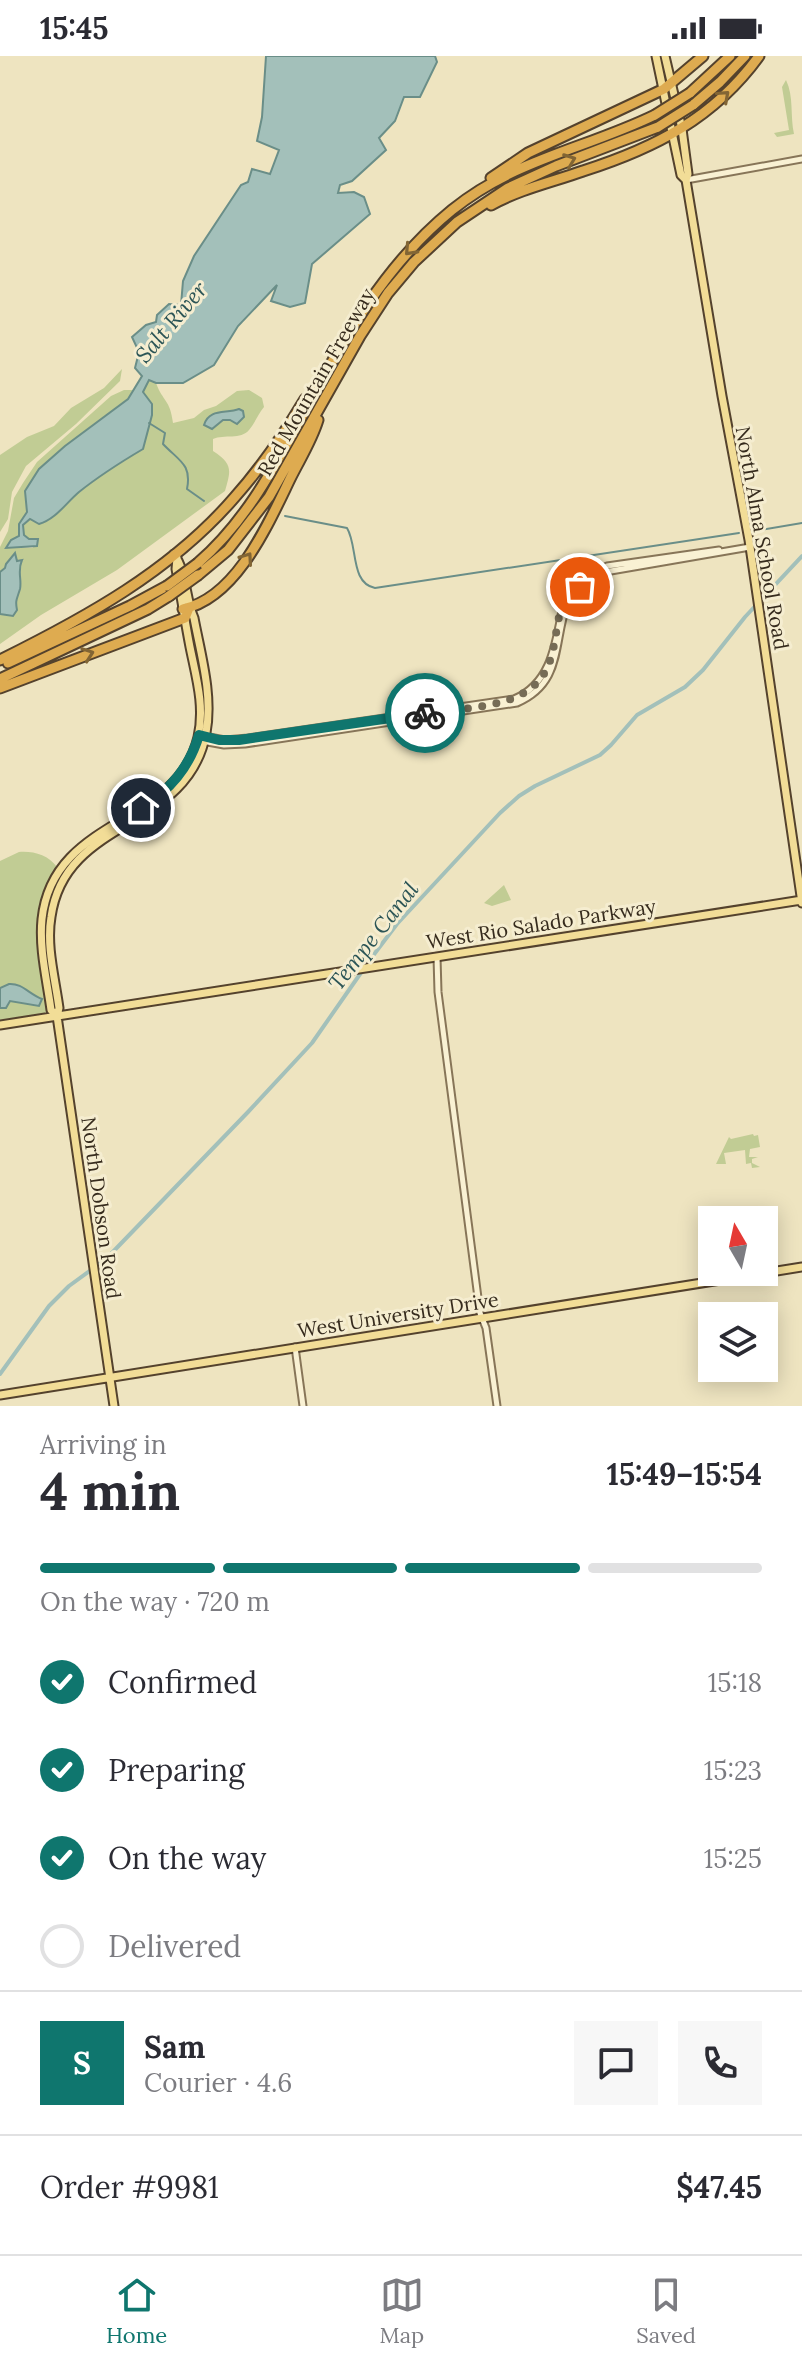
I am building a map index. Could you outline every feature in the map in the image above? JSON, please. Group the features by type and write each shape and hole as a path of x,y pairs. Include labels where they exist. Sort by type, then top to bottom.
{"highway":[{"path":"497,177 542,146 668,87 703,56"},
{"name":"Red Mountain Freeway","path":"0,679 148,609 224,539 261,490 359,315 418,241 468,198 497,177 655,115 690,93 730,56"},
{"path":"497,199 556,166 658,127 714,88 745,56"},
{"path":"497,199 605,164 677,132 727,94 759,56"},
{"name":"Red Mountain Freeway","path":"0,667 168,591 198,575 228,550 269,497 375,311 414,262 497,199"},
{"path":"0,660 116,597 176,556 247,483 341,345"},
{"path":"0,688 186,612 200,605 222,586 250,554 310,440 323,402"}],"main road":[{"name":"North Alma School Road","path":"656,56 668,87"},
{"name":"North Alma School Road","path":"665,56 668,87 688,174 686,180 750,547 802,901"},
{"name":"North Dobson Road","path":"57,1016 51,1010 42,945 42,918 57,874 94,835 166,801 194,767 209,709 194,618 186,612 181,564 176,556"},
{"name":"North Dobson Road","path":"114,1406 57,1016 59,1008 49,936 56,893 71,866 107,832 149,807 179,776 201,738"},
{"name":"West Rio Salado Parkway","path":"0,1025 802,901"},
{"name":"West University Drive","path":"0,1395 802,1267"}],"street":[{"path":"686,180 802,159"},
{"path":"201,738 224,745 245,744 517,703 536,692 551,672 557,657 566,607 590,579 605,572 750,547"},
{"path":"201,738 239,740 516,698 532,689 546,672 568,585 613,565 724,551"},
{"path":"575,583 581,588"},
{"path":"566,592 574,598"},
{"path":"437,957 438,992 480,1313 497,1406"},
{"path":"295,1347 303,1406"}],"green space":[{"path":"786,80 794,134 777,137 774,133 789,130 782,87"},
{"path":"122,369 120,381 26,466 12,492 8,519 0,532 0,455 27,437 54,426 71,408 104,388"},
{"path":"149,380 156,383 170,409 173,423 194,418 237,391 249,390 262,398 264,407 246,433 213,439 213,451 229,468 225,491 117,570 41,615 0,644 0,614 13,616 15,597 20,589 18,568 6,568 0,572 0,547 8,531 14,498 37,462 111,396 124,390 135,390 128,399 65,446 25,491 27,512 19,524 17,547 33,548 24,535 23,525 76,495 102,474 143,449 152,415 152,404 143,392"},
{"path":"19,852 40,855 57,867 44,895 39,916 48,1010 0,1020 0,861"},
{"path":"504,885 511,900 492,906 484,903"},
{"path":"758,1135 760,1147 750,1149 749,1157 758,1157 752,1159 752,1163 760,1167 752,1168 751,1163 746,1164 745,1150 724,1153 726,1164 716,1164 729,1137"}],"water":[{"name":"Salt River","path":"266,56 435,56 437,62 420,97 404,97 395,121 379,138 386,150 352,181 340,185 338,193 354,192 364,197 370,214 312,264 305,303 290,307 271,301 277,285 238,326 214,365 183,383 149,380 143,392 152,404 152,415 143,449 79,492 51,518 39,524 30,519 23,525 24,535 29,539 38,539 37,546 6,548 11,540 19,536 19,524 27,512 25,491 39,469 128,399 142,376 135,368 139,352 132,337 146,325 156,322 157,315 169,304 181,305 183,281 194,256 241,185 248,182 252,169 270,174 279,150 257,141 262,117"},
{"path":"239,409 244,417 237,424 223,420 212,429 204,425 214,414"},
{"path":"15,553 17,561 22,560 17,610 13,616 0,614 0,572"},
{"path":"9,984 22,987 42,999 39,1006 10,1001 6,1008 0,1008 0,988"}],"waterway":[{"path":"149,423 165,433 163,444 186,468 187,489 204,501"},
{"path":"285,516 347,528 358,572 367,585 375,588 739,533"},
{"path":"755,531 802,523"},
{"name":"Tempe Canal","path":"0,1374 49,1306 69,1286 106,1259 312,1043 397,924 500,813 535,786 600,755 637,715 685,687 802,556"}],"way so far":[{"path":"425,713 504,702 532,689 544,675 552,657 567,587 575,583 580,587"}],"route":[{"path":"141,808 174,782 188,762 199,735 219,740 239,740 425,713"}]}
